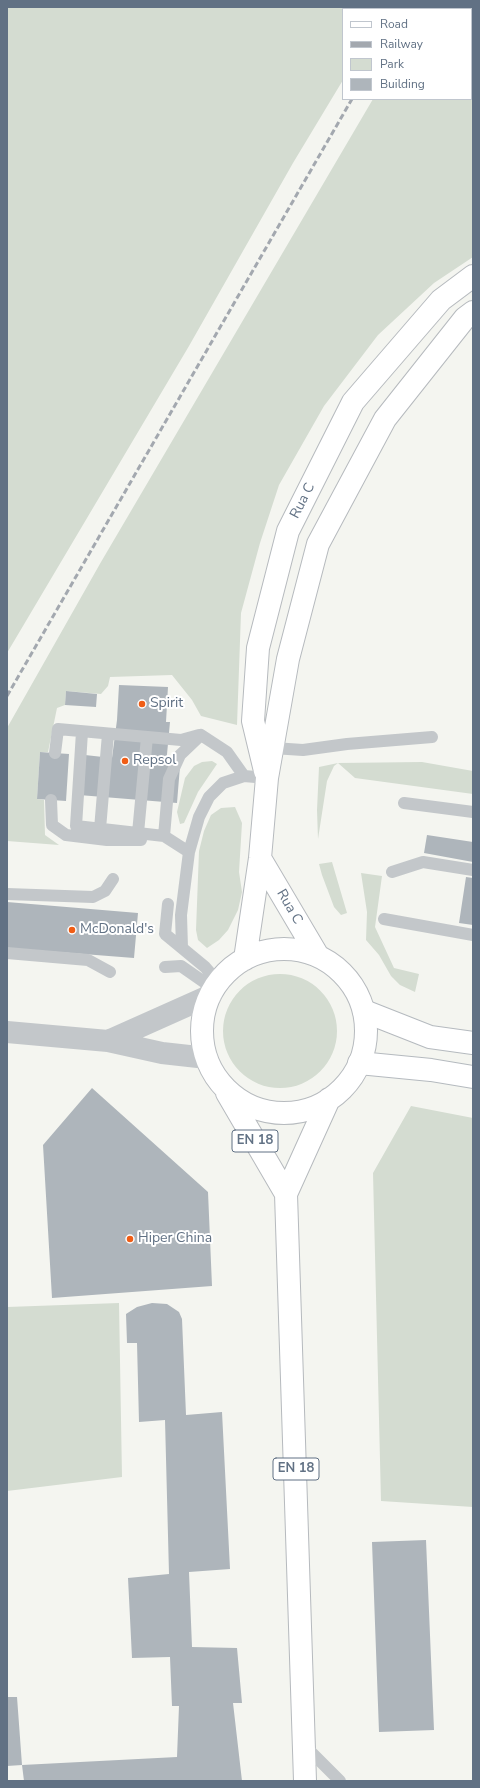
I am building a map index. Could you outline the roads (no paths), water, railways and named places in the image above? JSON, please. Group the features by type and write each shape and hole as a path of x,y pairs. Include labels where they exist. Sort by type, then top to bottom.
{"main road":[{"name":"Rua C","path":"267,778 253,721 258,648 288,531 353,402 441,300 473,276"},
{"name":"Rua C","path":"245,959 260,858 267,778 288,659 318,544 385,419 470,313"},
{"name":"Rua C","path":"260,858 318,956"},
{"path":"286,949 302,951 318,956 332,964 344,975 353,987 364,1011 366,1034 364,1048 359,1063 343,1087 329,1099 311,1108 296,1112 280,1113 250,1105 236,1097 224,1086 217,1078 207,1058 203,1043 202,1028 205,1011 214,989 228,971 245,959 272,950 286,949"},
{"path":"364,1011 430,1037 473,1043"},
{"path":"359,1063 431,1070 473,1077"},
{"name":"EN 18","path":"224,1086 286,1194"},
{"name":"EN 18","path":"305,1781 286,1194 329,1099"}],"street":[{"path":"108,1041 214,989"},
{"path":"7,1032 108,1041 162,1053 207,1058"}],"lane":[{"path":"55,753 58,729 181,740 201,734"},
{"path":"82,732 76,826 164,836 189,852"},
{"path":"100,829 108,734"},
{"path":"201,734 228,752 244,776"},
{"path":"164,836 169,779 180,755 201,734"},
{"path":"138,833 147,737"},
{"path":"273,748 303,750 347,744 432,737"},
{"path":"182,948 181,915 189,852 199,817 209,797 223,783 244,776 267,778"},
{"path":"51,800 52,825 66,835 107,840 147,840 164,836"},
{"path":"404,803 473,812"},
{"path":"392,872 423,862 473,870"},
{"path":"7,894 93,897 105,891 113,879"},
{"path":"181,915 168,904 165,934 205,967 214,989"},
{"path":"384,919 473,935"},
{"path":"7,953 88,960 110,972"},
{"path":"165,967 181,966 214,989"},
{"path":"304,1744 340,1781"}],"railway":[{"path":"7,696 351,100"}],"place":[{"name":"Spirit","path":"142,704"},
{"name":"Repsol","path":"125,761"},
{"name":"McDonald's","path":"72,930"},
{"name":"Hiper China","path":"130,1239"}]}
